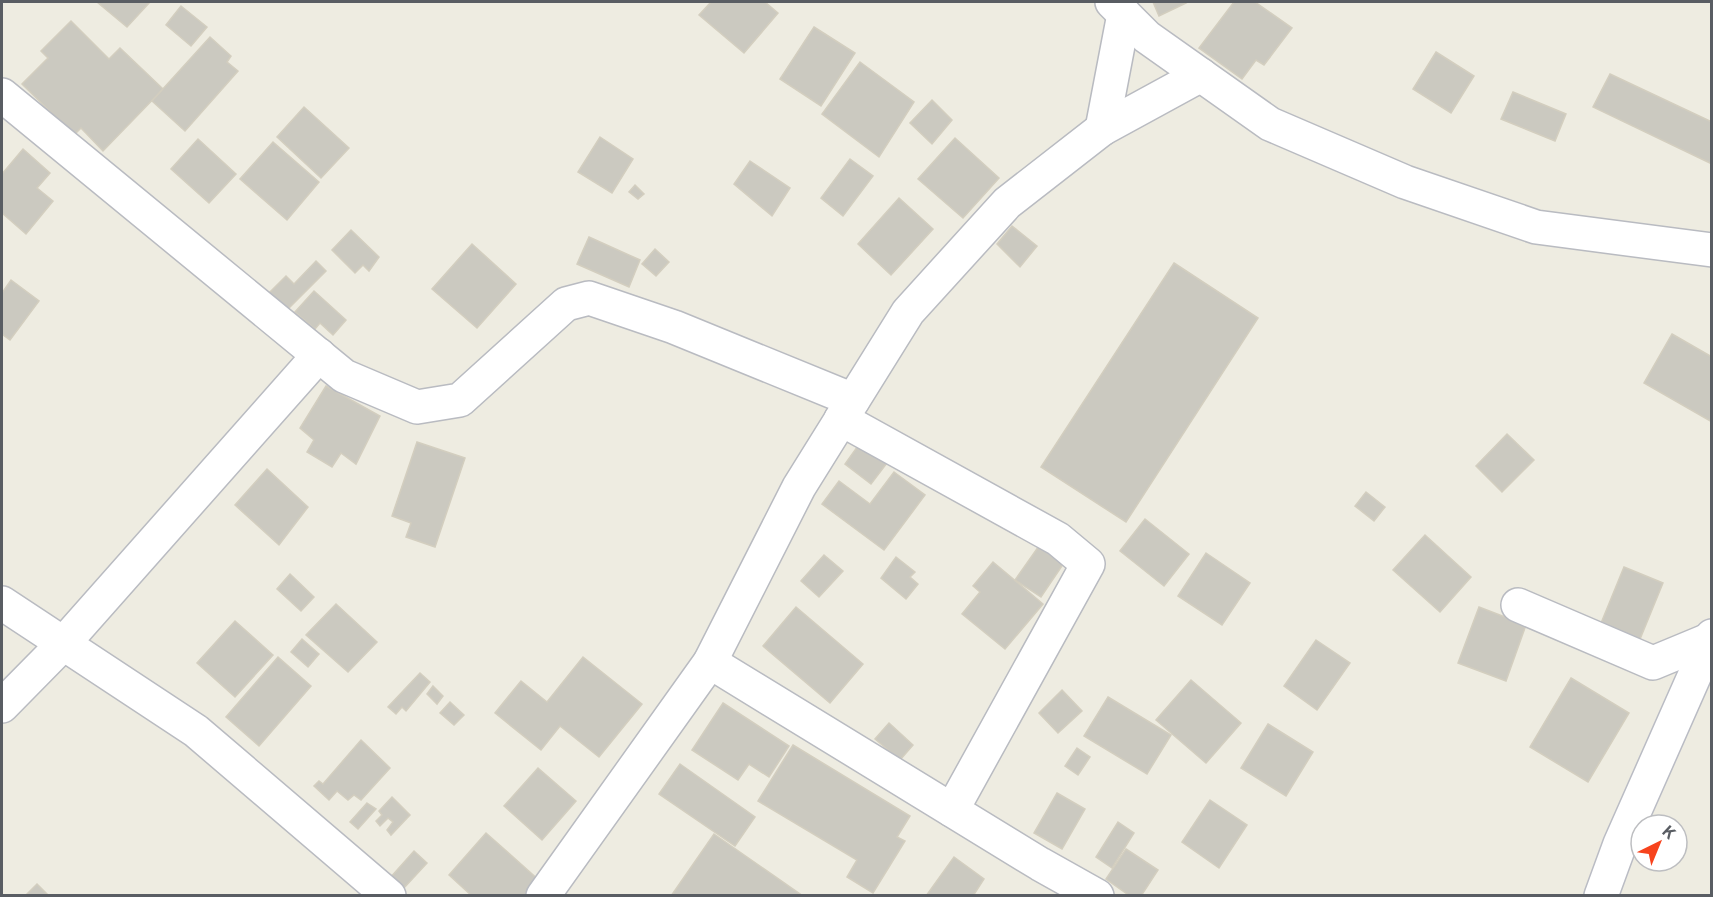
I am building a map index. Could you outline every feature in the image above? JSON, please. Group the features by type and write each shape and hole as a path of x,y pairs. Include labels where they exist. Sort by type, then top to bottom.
{"street":[{"path":"1118,8 1148,37 1270,124 1405,182 1536,227 1712,250"},
{"path":"1102,129 1118,8"},
{"path":"543,896 710,662 799,487 908,312 1007,202 1102,129 1201,75"},
{"path":"2,95 344,376 417,407 460,400 566,304 589,298 674,327 847,410 1058,539 1088,564 952,810"},
{"path":"2,706 63,644 319,355"},
{"path":"2,603 196,731 389,896"},
{"path":"1518,605 1653,663 1711,641 1620,844 1601,896"},
{"path":"710,662 1040,864 1097,896"}],"building":[{"path":"97,2 150,2 127,27"},
{"path":"711,2 765,2 778,13 744,53 699,15"},
{"path":"1153,2 1185,2 1186,3 1159,16"},
{"path":"1234,2 1255,2 1292,28 1264,65 1256,60 1242,79 1199,48"},
{"path":"181,6 207,27 191,46 166,25"},
{"path":"71,21 109,59 120,48 163,89 103,151 81,128 74,135 22,84 48,58 41,51"},
{"path":"814,27 855,53 821,106 780,79"},
{"path":"210,37 231,56 227,62 238,71 185,131 152,101"},
{"path":"1436,52 1474,76 1451,113 1413,89"},
{"path":"860,62 914,102 879,157 822,114"},
{"path":"1610,74 1712,122 1712,164 1593,107"},
{"path":"1513,92 1566,114 1555,141 1501,119"},
{"path":"932,100 952,120 932,144 910,123"},
{"path":"304,107 349,148 321,178 277,137"},
{"path":"600,137 633,159 612,193 578,172"},
{"path":"955,138 999,178 963,218 918,179"},
{"path":"198,139 236,174 209,203 171,169"},
{"path":"273,142 319,182 287,220 240,179"},
{"path":"23,149 50,173 37,188 53,201 26,234 2,213 2,174"},
{"path":"850,159 873,176 843,216 821,198"},
{"path":"750,161 790,188 772,216 734,184"},
{"path":"635,185 644,194 638,199 629,192"},
{"path":"899,198 933,229 891,275 858,244"},
{"path":"1012,226 1037,246 1020,267 997,244"},
{"path":"351,230 379,257 369,271 363,265 355,273 332,250"},
{"path":"589,237 640,260 629,287 577,264"},
{"path":"472,244 516,284 477,328 432,289"},
{"path":"655,249 669,262 656,276 642,264"},
{"path":"316,261 326,271 287,310 269,293 286,276 294,284"},
{"path":"1174,263 1258,318 1126,522 1041,467"},
{"path":"11,280 39,301 10,340 2,334 2,293"},
{"path":"314,291 346,320 333,335 320,323 315,329 295,312"},
{"path":"1672,334 1712,357 1712,422 1644,383"},
{"path":"326,386 380,416 356,464 341,453 332,467 307,452 314,440 300,428"},
{"path":"1507,434 1534,460 1502,492 1476,466"},
{"path":"417,442 465,458 435,547 406,537 411,523 392,516"},
{"path":"860,443 887,463 871,484 845,464"},
{"path":"267,469 308,507 279,545 235,505"},
{"path":"894,472 925,495 884,550 822,504 839,481 870,504"},
{"path":"1366,492 1385,507 1374,521 1355,506"},
{"path":"1145,519 1189,554 1164,586 1120,551"},
{"path":"1425,535 1471,577 1440,612 1393,570"},
{"path":"1041,543 1066,560 1041,597 1015,580"},
{"path":"1206,553 1250,583 1222,625 1178,596"},
{"path":"824,555 843,571 819,597 801,581"},
{"path":"896,557 915,572 910,577 918,584 906,599 881,578"},
{"path":"993,562 1043,604 1005,649 962,614 980,592 973,586"},
{"path":"1624,567 1663,583 1638,644 1599,628"},
{"path":"290,574 314,597 301,611 277,589"},
{"path":"336,604 377,642 348,672 306,635"},
{"path":"796,607 863,664 830,703 763,646"},
{"path":"1479,607 1526,625 1506,681 1458,663"},
{"path":"235,621 273,655 235,697 197,663"},
{"path":"302,639 319,654 308,667 291,652"},
{"path":"1316,640 1350,663 1317,710 1284,686"},
{"path":"278,657 311,686 259,746 226,717"},
{"path":"583,657 642,704 599,757 560,726 541,750 495,713 521,681 547,702"},
{"path":"420,673 430,682 406,711 402,707 396,714 388,707"},
{"path":"1571,678 1629,713 1588,782 1530,747"},
{"path":"1191,680 1241,723 1206,763 1156,720"},
{"path":"433,686 443,696 437,704 427,694"},
{"path":"1062,690 1082,711 1058,733 1039,713"},
{"path":"1108,697 1171,735 1147,774 1084,736"},
{"path":"450,702 464,715 454,725 440,713"},
{"path":"723,703 789,746 769,777 749,764 738,780 692,750"},
{"path":"889,723 913,745 900,760 875,739"},
{"path":"1268,724 1313,752 1286,796 1241,768"},
{"path":"361,740 390,768 361,800 354,795 348,800 337,791 329,800 314,786 319,781 323,784"},
{"path":"793,745 910,816 897,837 905,841 873,893 847,877 857,860 758,801"},
{"path":"1077,748 1090,757 1078,775 1065,766"},
{"path":"680,764 755,817 735,846 659,794"},
{"path":"538,768 576,801 542,840 504,806"},
{"path":"1057,793 1085,809 1062,849 1034,833"},
{"path":"392,797 410,815 391,835 387,830 393,822 388,818 380,826 376,821 382,815 379,811"},
{"path":"1210,800 1247,825 1219,868 1182,842"},
{"path":"367,803 376,809 358,829 350,822"},
{"path":"1118,822 1134,833 1112,868 1096,857"},
{"path":"486,833 540,881 528,896 472,896 449,875"},
{"path":"714,834 803,896 671,896"},
{"path":"1126,849 1158,870 1141,896 1130,896 1106,879"},
{"path":"414,851 427,863 403,889 390,878"},
{"path":"954,857 984,879 973,896 926,896"},
{"path":"37,884 49,896 25,896"}]}
